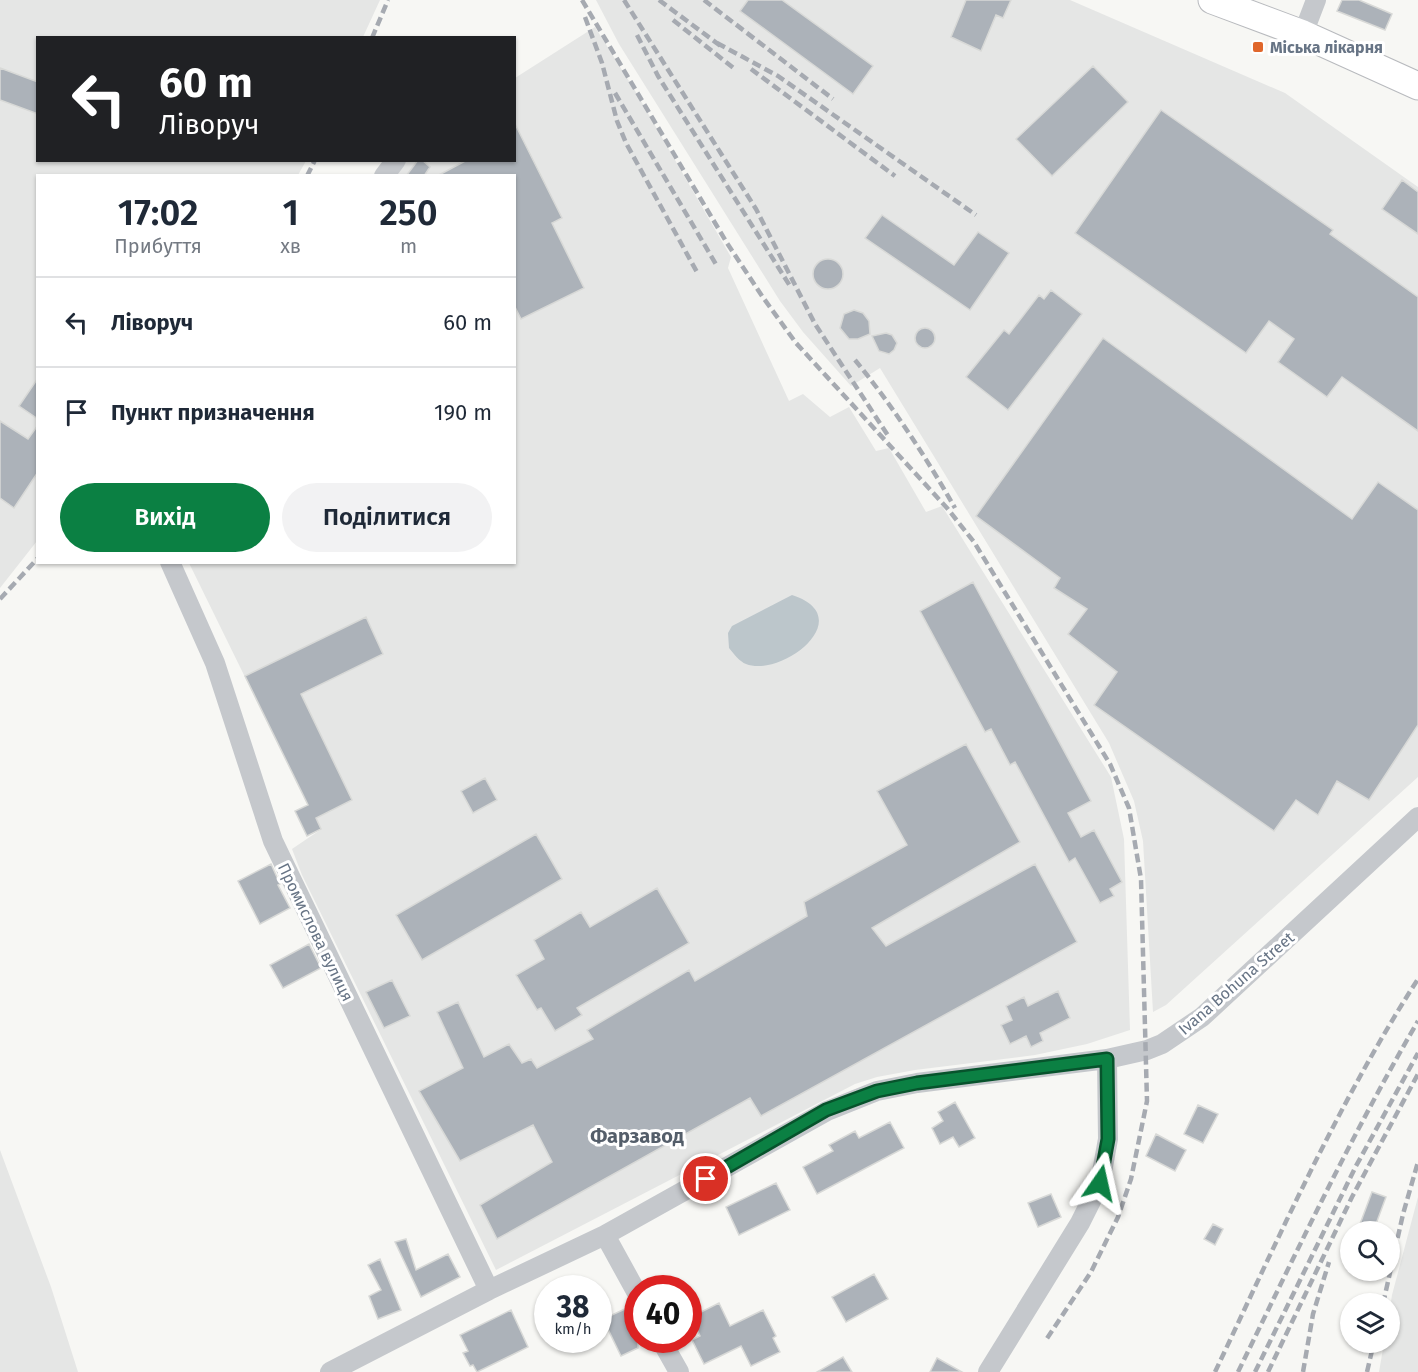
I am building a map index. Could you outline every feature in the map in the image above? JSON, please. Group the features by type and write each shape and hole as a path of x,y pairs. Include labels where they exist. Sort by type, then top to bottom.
{"highway":[{"path":"1212,0 1303,34 1418,86"}],"street":[{"path":"1303,34 1316,0"},
{"name":"Промислова вулиця","path":"171,564 215,663 273,841 489,1290"},
{"name":"Ivana Bohuna Street","path":"330,1372 489,1290 605,1235 826,1110 877,1091 917,1083 1107,1059 1162,1044 1202,1017 1418,817"},
{"path":"988,1372 1080,1223 1100,1183 1108,1139 1107,1059"},
{"path":"605,1235 627,1275"},
{"path":"668,1353 679,1372"}],"shaded area":[{"path":"0,0 380,0 363,36 36,36 36,162 305,162 299,174 36,174 36,542 0,588"},
{"path":"596,0 1070,0 1285,93 1418,187 1418,777 1166,1005 1153,1012 1143,841 1134,801 1109,743 880,368 851,386 803,332 780,301 619,44"},
{"path":"595,27 634,89 731,257 728,268 789,401 803,394 830,417 849,407 876,451 889,448 926,512 942,506 1111,777 1124,839 1130,1030 1087,1044 1035,1055 915,1070 877,1077 855,1084 496,1270 302,875 292,849 320,830 189,564 516,564 516,174 396,174 404,162 516,162 516,77"},
{"path":"792,595 811,605 819,617 817,630 808,643 794,654 778,662 761,666 741,661 729,648 728,633 732,626"},
{"path":"0,1150 51,1287 78,1372 0,1372"},
{"path":"1418,1197 1418,1372 1379,1372 1382,1353 1400,1353 1400,1293 1393,1293 1396,1281 1400,1281 1400,1265"}],"building":[{"path":"748,0 782,0 873,66 853,94 740,11"},
{"path":"966,0 1011,0 1003,18 996,15 981,51 951,37"},
{"path":"1342,0 1359,0 1392,14 1385,30 1337,11"},
{"path":"1093,66 1128,102 1052,176 1016,139"},
{"path":"0,68 36,81 36,113 0,100"},
{"path":"1161,110 1333,230 1330,234 1418,297 1418,431 1342,377 1327,397 1278,362 1294,339 1269,321 1246,353 1075,233"},
{"path":"516,126 562,218 552,223 584,288 521,319 516,309 516,174 441,174 463,162 516,162"},
{"path":"416,162 424,162 430,167 425,174 408,174"},
{"path":"1402,180 1418,192 1418,234 1382,209"},
{"path":"882,215 954,265 978,232 1009,253 970,310 865,238"},
{"path":"828,259 834,260 842,268 842,280 834,288 828,289 822,288 814,280 813,274 814,268 822,260"},
{"path":"1051,290 1082,314 1008,410 966,377 1004,330 1009,334 1039,295 1044,299"},
{"path":"854,310 863,313 869,321 870,334 858,339 849,339 840,328 844,314"},
{"path":"921,328 929,328 935,334 935,342 929,348 921,348 915,342 915,334"},
{"path":"886,333 892,335 897,343 889,354 879,351 872,336"},
{"path":"1103,338 1352,519 1378,482 1418,510 1418,725 1369,800 1337,781 1318,815 1296,800 1274,831 1094,705 1117,672 1068,634 1087,609 1054,588 1060,578 976,516"},
{"path":"36,381 36,418 19,406"},
{"path":"0,421 28,439 36,428 36,475 14,508 0,498"},
{"path":"973,582 1091,801 1068,813 1081,837 1094,830 1122,882 1110,889 1114,896 1100,903 1075,858 1069,862 1015,762 1010,765 991,729 985,732 920,611"},
{"path":"366,617 383,654 301,694 352,800 316,818 321,829 307,836 295,811 308,805 245,676"},
{"path":"966,744 1020,842 872,928 886,946 1035,864 1077,942 761,1116 750,1098 497,1239 480,1205 552,1162 533,1125 460,1161 419,1091 463,1068 437,1012 458,1002 484,1057 509,1044 522,1063 531,1059 537,1068 593,1039 587,1030 689,970 695,981 807,916 804,902 907,845 877,791"},
{"path":"485,778 497,800 473,813 461,791"},
{"path":"536,834 562,879 422,960 396,915"},
{"path":"271,864 280,884 278,885 290,908 260,924 238,881"},
{"path":"657,888 689,943 577,1008 582,1015 555,1031 541,1008 537,1010 516,975 544,959 534,940 581,912 590,927"},
{"path":"309,944 321,968 283,988 270,965"},
{"path":"392,980 410,1016 384,1028 366,992"},
{"path":"1058,991 1070,1018 1040,1033 1043,1041 1031,1047 1026,1036 1010,1044 1001,1025 1012,1020 1006,1006 1024,997 1028,1006"},
{"path":"955,1102 975,1138 959,1147 953,1137 940,1144 932,1128 943,1121 938,1112"},
{"path":"1198,1105 1218,1114 1203,1143 1184,1134"},
{"path":"890,1122 904,1148 817,1194 803,1167 833,1151 829,1145 855,1131 859,1138"},
{"path":"1156,1134 1186,1150 1175,1171 1146,1156"},
{"path":"776,1183 790,1210 739,1235 726,1207"},
{"path":"1372,1192 1386,1197 1377,1221 1361,1221"},
{"path":"1051,1194 1061,1217 1038,1227 1028,1203"},
{"path":"1213,1224 1223,1229 1215,1245 1204,1239"},
{"path":"406,1239 416,1270 448,1254 460,1277 421,1297 395,1242"},
{"path":"380,1259 401,1310 378,1319 369,1296 381,1290 368,1265"},
{"path":"874,1274 888,1299 846,1322 832,1297"},
{"path":"719,1303 730,1326 763,1310 776,1336 773,1338 780,1352 751,1366 741,1346 704,1364 698,1353 702,1353 702,1312"},
{"path":"624,1309 624,1353 627,1353 621,1356 612,1338 612,1315"},
{"path":"511,1310 528,1347 477,1372 473,1365 470,1366 463,1353 468,1351 460,1335"},
{"path":"843,1357 852,1372 817,1372"},
{"path":"937,1358 962,1372 930,1372"}],"railway":[{"path":"373,36 388,0"},
{"path":"582,0 727,243 762,296 796,343 947,508 974,542 1110,764 1129,808 1141,879 1147,1101 1131,1179 1118,1217 1091,1272 1046,1340"},
{"path":"624,0 756,209 815,324 889,437"},
{"path":"659,0 722,47"},
{"path":"704,0 833,99"},
{"path":"585,17 602,63 617,121 626,143 698,274"},
{"path":"673,20 736,70"},
{"path":"637,35 658,76 790,286"},
{"path":"717,43 778,76 976,215"},
{"path":"751,69 895,176"},
{"path":"615,93 717,266"},
{"path":"308,174 314,162"},
{"path":"855,360 908,432 955,508"},
{"path":"0,599 36,560"},
{"path":"1215,1372 1335,1123 1361,1074 1418,979"},
{"path":"1238,1372 1347,1150 1418,1021"},
{"path":"1255,1372 1356,1166 1418,1053"},
{"path":"1268,1372 1352,1197 1418,1074"},
{"path":"1385,1293 1403,1214 1418,1162"},
{"path":"1303,1372 1313,1314 1329,1262"},
{"path":"1367,1372 1371,1353"}],"place":[{"name":"Міська лікарня","path":"1258,47"}],"district":[{"name":"Фарзавод","path":"637,1136"}],"route":[{"path":"706,1179 826,1110 877,1091 917,1083 1107,1059 1108,1139 1100,1183"}]}
